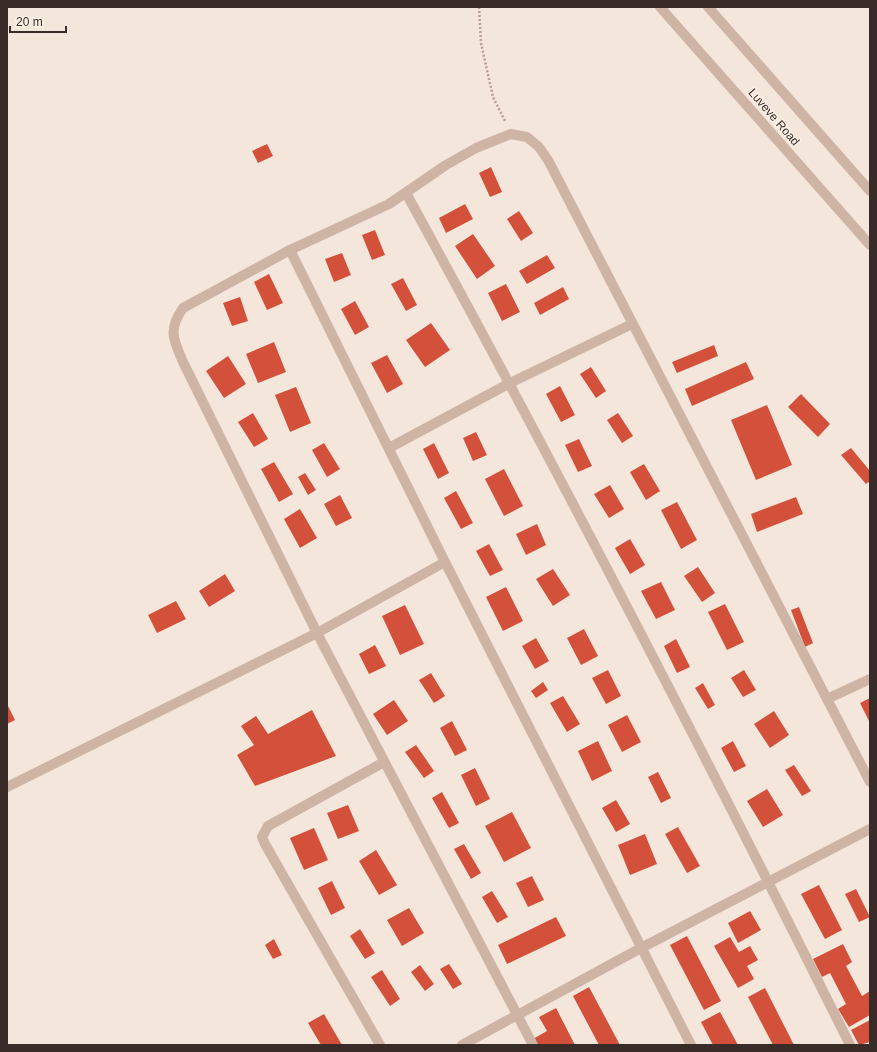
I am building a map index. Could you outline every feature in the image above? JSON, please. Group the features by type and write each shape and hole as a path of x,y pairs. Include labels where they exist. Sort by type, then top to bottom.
{"street":[{"name":"Luveve Road","path":"660,7 870,245"},
{"name":"Luveve Road","path":"708,7 870,191"},
{"path":"533,1045 317,634 184,364 173,338 176,319 183,308 290,250 389,204 446,165 476,148 511,134 526,137 539,147 548,160 870,782"},
{"path":"406,193 510,383 769,882 850,1045"},
{"path":"290,250 445,562 691,1045"},
{"path":"389,448 510,383 632,324"},
{"path":"7,787 317,634 445,562"},
{"path":"827,699 870,679"},
{"path":"380,1045 262,837 268,826 384,762"},
{"path":"462,1045 641,948 870,829"}],"path":[{"path":"479,7 481,43 493,97 511,134"}],"building":[{"path":"267,144 273,156 258,163 252,151"},
{"path":"491,167 502,192 490,197 479,173"},
{"path":"465,204 473,219 446,233 439,218"},
{"path":"519,211 533,233 521,241 507,219"},
{"path":"375,230 385,255 372,260 362,235"},
{"path":"473,234 495,266 477,279 455,246"},
{"path":"342,253 351,275 334,282 325,259"},
{"path":"547,255 555,268 527,284 519,271"},
{"path":"269,274 283,303 267,310 254,282"},
{"path":"403,278 417,305 406,311 391,284"},
{"path":"506,284 520,312 502,321 488,293"},
{"path":"563,287 569,299 540,315 534,303"},
{"path":"240,297 248,321 232,326 223,303"},
{"path":"355,301 369,327 355,335 341,309"},
{"path":"431,323 450,350 425,367 406,340"},
{"path":"274,342 286,372 258,383 246,354"},
{"path":"714,345 718,356 677,373 672,362"},
{"path":"387,355 403,384 387,393 371,363"},
{"path":"228,356 246,384 224,398 206,371"},
{"path":"746,362 754,379 692,406 685,389"},
{"path":"591,367 606,391 596,398 580,374"},
{"path":"560,386 575,415 561,422 546,394"},
{"path":"296,387 311,423 290,432 275,395"},
{"path":"801,394 830,424 818,437 788,407"},
{"path":"767,405 792,465 756,480 731,420"},
{"path":"253,413 268,439 254,447 238,422"},
{"path":"618,413 633,436 622,443 607,420"},
{"path":"476,432 487,455 473,461 463,438"},
{"path":"579,439 592,466 578,472 565,445"},
{"path":"324,443 340,469 327,477 312,450"},
{"path":"434,443 449,473 438,479 423,449"},
{"path":"851,448 870,471 870,481 866,484 841,455"},
{"path":"274,462 293,494 279,502 261,469"},
{"path":"644,464 660,491 646,500 630,472"},
{"path":"504,469 523,506 504,516 485,479"},
{"path":"305,473 316,490 308,495 298,477"},
{"path":"610,485 624,509 609,518 594,494"},
{"path":"456,491 473,523 461,529 444,498"},
{"path":"340,495 352,518 336,526 324,504"},
{"path":"796,497 803,514 757,532 751,514"},
{"path":"677,502 697,540 681,549 661,510"},
{"path":"300,509 317,538 300,548 284,519"},
{"path":"537,524 546,545 526,555 516,534"},
{"path":"630,539 645,565 630,574 615,548"},
{"path":"489,544 503,570 490,576 476,551"},
{"path":"698,567 715,593 702,602 684,576"},
{"path":"553,569 570,595 553,606 536,579"},
{"path":"225,574 235,591 209,607 199,591"},
{"path":"661,582 675,610 656,619 641,591"},
{"path":"506,587 523,621 503,631 486,597"},
{"path":"176,601 186,619 157,633 148,615"},
{"path":"725,604 744,642 727,650 708,612"},
{"path":"405,605 424,644 400,655 382,616"},
{"path":"799,607 813,643 805,647 791,610"},
{"path":"584,629 598,656 581,665 567,638"},
{"path":"536,638 549,661 535,669 522,646"},
{"path":"676,639 690,667 677,673 664,646"},
{"path":"375,645 386,666 369,674 359,654"},
{"path":"608,670 621,696 606,704 592,678"},
{"path":"744,670 756,690 743,697 731,678"},
{"path":"431,673 445,696 434,703 419,680"},
{"path":"543,682 548,690 536,698 531,691"},
{"path":"703,683 715,705 708,709 695,688"},
{"path":"563,696 580,724 567,732 550,703"},
{"path":"870,698 870,723 860,703"},
{"path":"394,700 408,721 387,735 373,714"},
{"path":"7,704 15,720 7,724"},
{"path":"312,710 336,756 255,786 237,755 254,745 241,726 256,716 268,734"},
{"path":"774,711 789,735 770,748 754,724"},
{"path":"627,715 641,742 622,752 608,725"},
{"path":"452,721 467,750 455,756 440,728"},
{"path":"598,741 612,771 592,781 578,751"},
{"path":"733,741 746,766 734,772 721,748"},
{"path":"416,745 434,771 424,778 405,752"},
{"path":"794,765 811,791 802,796 785,770"},
{"path":"475,768 490,799 476,806 461,775"},
{"path":"658,772 671,798 661,803 648,777"},
{"path":"767,789 783,815 763,827 747,801"},
{"path":"442,792 459,823 449,828 432,798"},
{"path":"616,800 630,824 616,832 602,808"},
{"path":"348,805 359,831 338,839 327,813"},
{"path":"512,812 531,848 504,862 485,826"},
{"path":"678,827 700,866 687,873 665,834"},
{"path":"314,828 328,860 304,870 290,838"},
{"path":"645,834 657,864 630,875 618,845"},
{"path":"464,844 481,873 471,879 454,849"},
{"path":"376,850 397,885 379,895 359,861"},
{"path":"532,876 544,900 528,907 516,883"},
{"path":"332,881 345,908 331,915 318,888"},
{"path":"819,885 842,930 825,939 801,894"},
{"path":"856,889 870,917 859,922 845,894"},
{"path":"492,891 508,917 497,923 482,897"},
{"path":"409,908 424,933 402,946 387,920"},
{"path":"750,911 761,930 738,943 728,923"},
{"path":"556,917 566,936 507,964 498,945"},
{"path":"360,929 375,953 365,959 350,936"},
{"path":"687,936 721,1001 704,1010 670,945"},
{"path":"730,937 739,952 750,946 758,960 747,966 754,979 738,988 714,946"},
{"path":"274,939 282,955 273,959 265,945"},
{"path":"843,944 852,962 846,966 862,996 870,991 870,1015 849,1027 838,1009 846,1004 830,973 822,977 813,959"},
{"path":"449,964 462,984 453,989 440,969"},
{"path":"420,965 434,984 425,991 411,972"},
{"path":"382,970 400,999 390,1006 371,977"},
{"path":"589,987 620,1045 599,1045 573,996"},
{"path":"765,988 794,1045 773,1045 748,997"},
{"path":"556,1008 575,1045 536,1045 533,1039 547,1031 539,1017"},
{"path":"720,1012 738,1045 713,1045 701,1022"},
{"path":"324,1014 342,1045 321,1045 308,1023"},
{"path":"870,1020 870,1042 859,1045 851,1030"}]}
